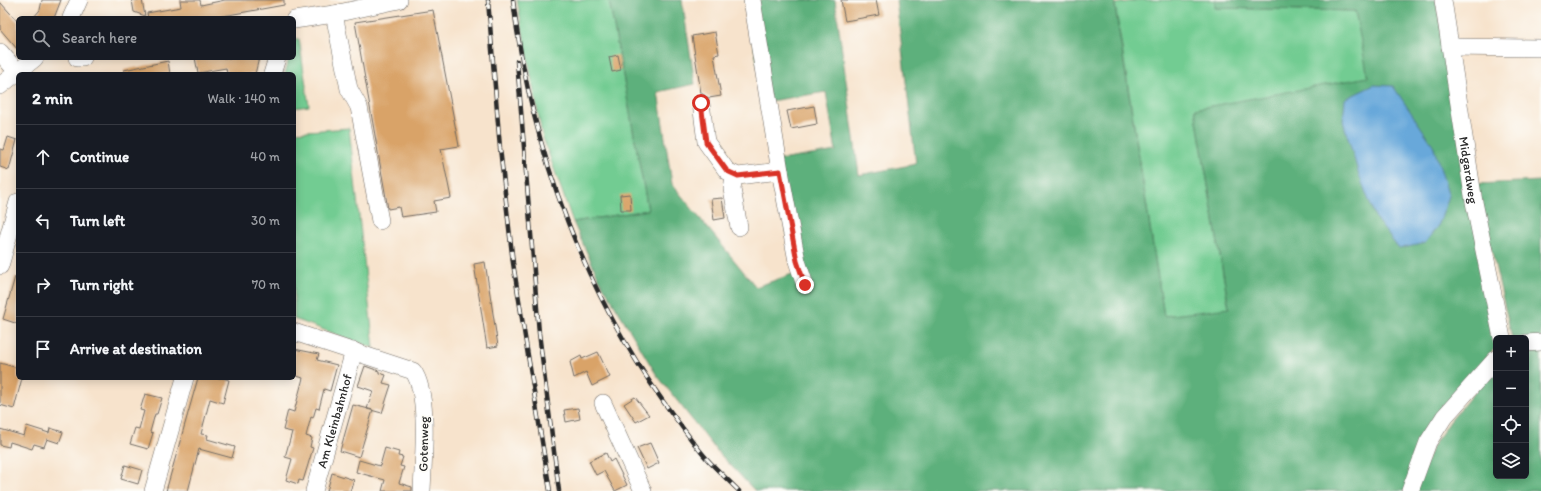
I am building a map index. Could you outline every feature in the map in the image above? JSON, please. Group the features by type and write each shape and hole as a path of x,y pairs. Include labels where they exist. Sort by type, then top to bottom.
{"street":[{"path":"72,16 79,0"},
{"path":"296,20 334,14 399,0"},
{"path":"752,0 780,171 797,261 805,285"},
{"name":"Midgardweg","path":"1443,0 1474,202 1501,335"},
{"path":"334,14 349,89 359,107 380,221"},
{"path":"1450,47 1541,48"},
{"path":"0,52 17,72"},
{"path":"19,72 32,60"},
{"path":"273,72 276,60"},
{"path":"0,86 16,74"},
{"path":"701,103 706,142 727,171 734,176 780,171"},
{"path":"734,176 732,189 738,227"},
{"path":"0,266 8,248 16,211"},
{"name":"Gotenweg","path":"296,333 413,372 418,378 423,397 422,491"},
{"path":"1529,343 1541,342"},
{"name":"Am Kleinbahnhof","path":"314,491 354,351"},
{"path":"1410,491 1428,442 1444,417 1493,363"},
{"path":"153,491 184,380"},
{"path":"602,403 644,491"}],"green space":[{"path":"517,0 609,0 648,210 573,222 542,135"},
{"path":"609,0 682,0 695,84 658,92 672,184 756,287 795,273 774,161 836,151 826,92 764,102 746,0 835,0 859,175 916,164 896,0 1114,0 1164,316 1229,308 1195,109 1368,77 1355,11 1215,8 1215,0 1436,0 1494,335 1493,350 1441,411 1405,491 755,491 716,450 656,374 599,279 573,222 648,210"},
{"path":"1140,0 1215,0 1216,8 1355,11 1369,78 1195,109 1229,309 1164,316 1115,4"},
{"path":"299,39 309,106 296,108 296,72 286,72 288,60 296,60 296,40"},
{"path":"349,128 374,348 296,320 296,132"},
{"path":"1541,181 1541,491 1416,491 1432,447 1451,420 1493,370 1493,479 1529,479 1529,335 1511,335 1476,184"}],"water":[{"path":"1374,85 1393,86 1433,145 1449,196 1439,224 1425,243 1399,249 1376,219 1359,175 1343,121 1345,99"}],"building":[{"path":"42,0 61,0 55,16 35,16 40,10"},
{"path":"132,0 142,0 145,16 134,12"},
{"path":"180,0 200,0 201,5 225,0 284,0 284,5 223,16 148,16 147,13 181,7"},
{"path":"841,0 876,0 879,15 845,21"},
{"path":"0,2 16,20 16,48 0,29"},
{"path":"433,10 459,146 441,149 451,198 434,201 436,212 401,217 399,207 388,209 355,22"},
{"path":"715,32 719,54 714,55 721,96 709,98 701,93 692,36"},
{"path":"618,55 621,70 612,72 609,57"},
{"path":"195,60 258,60 256,72 227,72 226,68 198,72"},
{"path":"168,61 170,72 124,72 124,70"},
{"path":"814,106 817,124 791,129 787,111"},
{"path":"8,137 16,140 9,170 0,167 0,149 4,150"},
{"path":"630,194 631,210 621,210 620,195"},
{"path":"722,198 725,218 714,220 711,199"},
{"path":"485,262 498,346 487,348 474,264"},
{"path":"15,277 16,323 3,319"},
{"path":"296,349 319,354 317,360 337,365 330,391 324,389 319,409 316,408 313,418 311,417 306,436 312,438 310,447 313,448 303,481 299,480 298,484 286,480 292,459 285,457 292,432 283,430 288,410 294,412 303,378 296,376"},
{"path":"598,352 610,377 592,386 586,372 574,378 570,362 581,356 582,359"},
{"path":"0,363 16,367 16,380 21,380 14,409 0,405"},
{"path":"365,366 386,375 383,383 391,385 382,413 367,409 373,391 358,386"},
{"path":"197,380 229,380 223,403 210,399 201,434 208,435 207,439 235,447 232,458 199,449 188,491 166,491"},
{"path":"145,394 162,398 157,414 155,414 150,432 153,433 148,449 130,444 135,428 139,429 144,411 140,410"},
{"path":"635,397 649,415 636,422 624,404"},
{"path":"353,405 373,410 359,457 340,451"},
{"path":"578,408 580,419 566,422 564,410"},
{"path":"27,426 49,433 50,428 63,432 59,443 47,439 44,447 34,444 32,449 10,442 9,447 0,445 0,429 24,436"},
{"path":"650,443 659,463 647,469 637,448"},
{"path":"385,448 399,452 398,456 403,457 400,466 404,467 399,483 412,487 412,491 382,491 385,480 356,472 359,460 380,466"},
{"path":"606,453 610,462 614,459 627,485 615,491 604,471 596,475 589,461"},
{"path":"125,465 142,470 138,484 121,479"},
{"path":"332,473 354,480 350,491 327,491"}],"railway":[{"path":"488,0 500,148 513,263 550,491"},
{"path":"513,0 521,57 533,113 549,168 568,222 590,275 616,327 646,376 700,450 739,491"},
{"path":"517,61 539,333 559,491"}],"route":[{"path":"701,103 706,142 727,171 734,176 780,171 797,261 805,285"}]}
